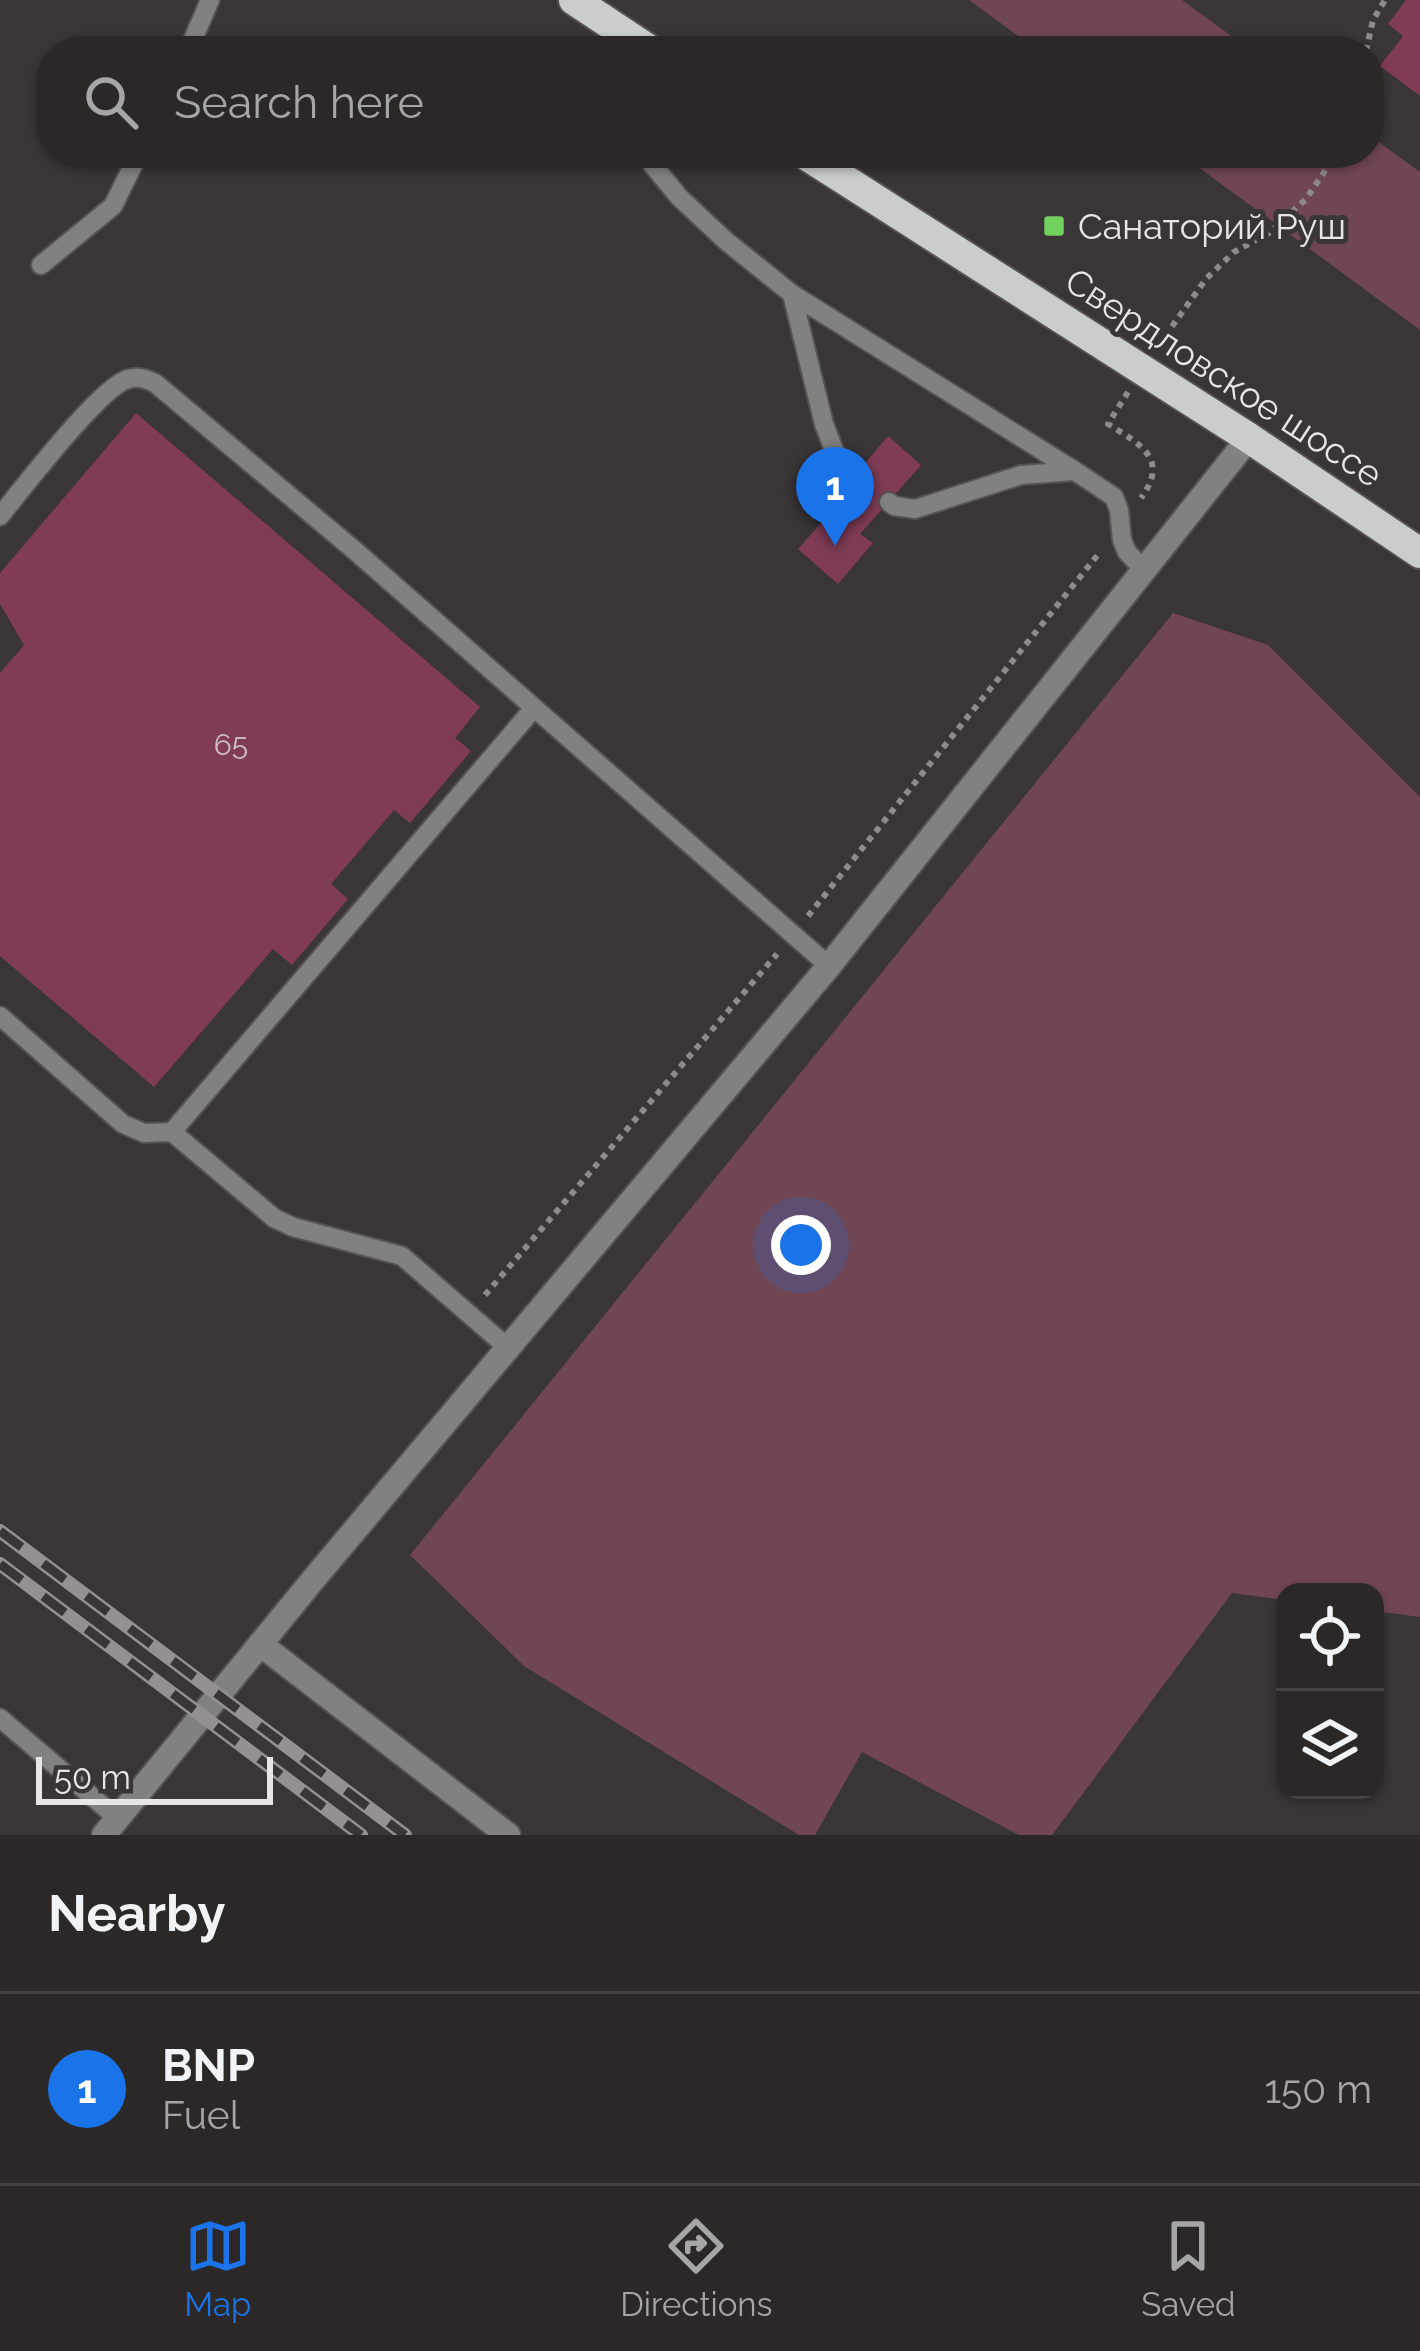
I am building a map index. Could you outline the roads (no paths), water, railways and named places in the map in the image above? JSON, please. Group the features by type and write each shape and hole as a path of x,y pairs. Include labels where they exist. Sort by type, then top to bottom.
{"main road":[{"path":"574,0 622,36"},
{"name":"Свердловское шоссе","path":"826,168 1420,553"}],"street":[{"path":"110,1826 829,966 1249,438"},
{"path":"260,1644 508,1835"}],"lane":[{"path":"194,36 210,0"},
{"path":"41,266 113,206 132,168"},
{"path":"655,168 726,241 793,294 1114,496 1127,552 1145,572"},
{"path":"793,294 824,424 837,458 855,475"},
{"path":"0,516 104,394 130,378 155,383 353,549 829,966"},
{"path":"889,502 915,509 1021,475 1075,471"},
{"path":"172,1132 533,708"},
{"path":"0,1016 123,1124 144,1132 172,1132 274,1218 293,1227 402,1256 507,1347"},
{"path":"0,1718 110,1826"}],"railway":[{"path":"0,1531 405,1835"},
{"path":"0,1564 361,1835"}],"place":[{"name":"Санаторий Руш","path":"1054,226"},
{"name":"BNP","path":"835,546"}]}
